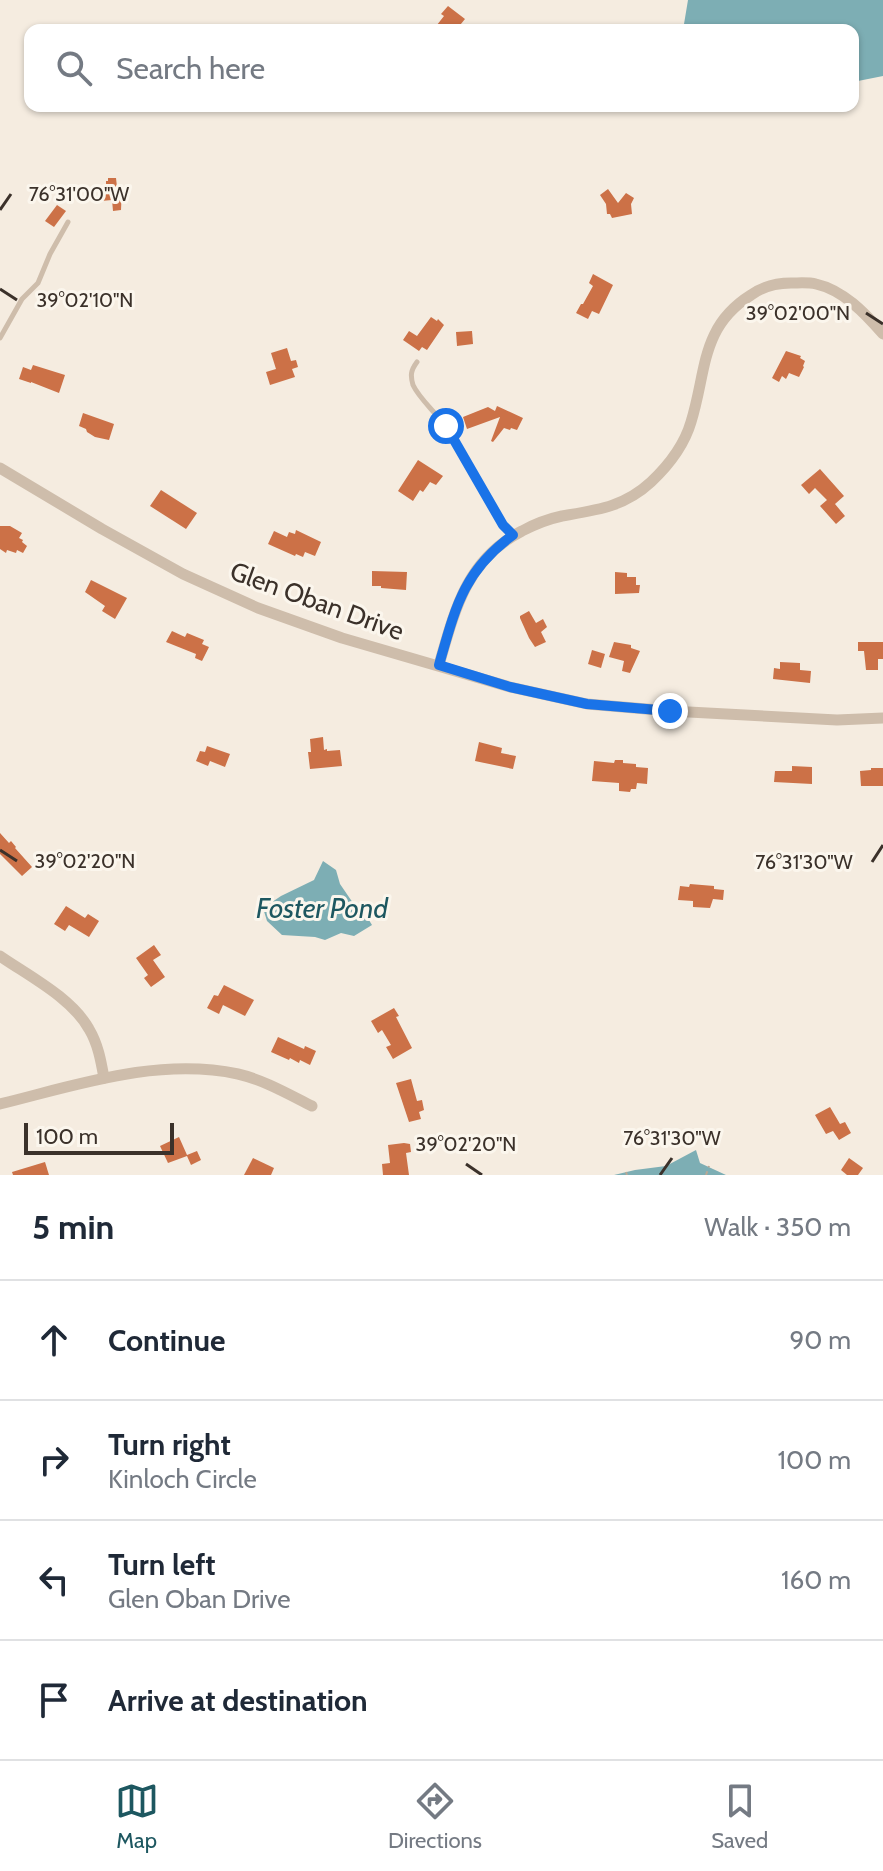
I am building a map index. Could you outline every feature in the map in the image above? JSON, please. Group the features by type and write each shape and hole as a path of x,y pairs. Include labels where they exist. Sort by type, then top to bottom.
{"street":[{"path":"439,665 464,588 494,549 535,524 601,510 628,499 666,468 682,445 691,422 708,350 717,326 737,303 760,289 785,283 815,284 845,298 883,334"},
{"name":"Glen Oban Drive","path":"0,468 183,574 258,608 342,638 510,687 587,704 670,711 837,720 883,718"},
{"path":"0,956 75,1009 100,1053 104,1078"},
{"path":"0,1104 104,1078 153,1070 197,1068 250,1078 312,1106"}],"lane":[{"path":"0,338 22,299 38,283 68,222"},
{"path":"417,362 411,369 411,378 421,399 431,406 446,426 503,525 513,535"}],"path":[{"path":"706,1175 709,1166"}],"water":[{"path":"688,0 883,0 883,76 859,81 859,24 684,24"},
{"name":"Foster Pond","path":"323,861 336,870 340,884 372,925 354,936 341,933 325,940 282,935 267,921 263,908 314,880"},
{"path":"696,1150 700,1163 726,1175 614,1175 666,1166"}],"building":[{"path":"448,6 465,19 461,24 438,24 444,16 441,14"},
{"path":"108,178 116,178 117,187 122,187 121,210 113,211 112,200 101,201 101,188 106,188"},
{"path":"608,189 618,203 626,193 634,198 632,214 612,218 607,214 606,204 600,195"},
{"path":"57,205 66,211 54,227 45,221"},
{"path":"593,274 613,285 599,314 592,311 588,319 576,313 593,286 589,283"},
{"path":"431,317 444,325 427,350 422,347 419,351 403,340 409,331 417,336"},
{"path":"472,331 473,344 457,346 456,332"},
{"path":"287,348 291,361 296,360 298,367 292,369 295,377 270,385 266,372 276,369 271,353"},
{"path":"786,351 801,356 805,361 804,367 799,377 789,373 786,379 782,376 779,382 772,378"},
{"path":"33,365 65,375 59,393 19,379 23,367 31,370"},
{"path":"497,406 523,418 517,430 504,428 491,441 500,417 467,429 463,417 488,407 495,411"},
{"path":"83,413 114,424 109,440 95,437 79,426"},
{"path":"418,460 443,476 436,485 430,482 423,492 420,490 413,501 398,491"},
{"path":"820,469 844,496 835,504 845,516 836,524 820,506 827,500 815,488 809,494 801,485"},
{"path":"161,490 197,513 186,529 150,506"},
{"path":"0,526 10,526 22,533 19,538 27,546 23,553 7,550 6,553 0,549"},
{"path":"296,530 321,542 315,556 305,552 303,557 295,556 268,544 274,531 287,537 289,532 295,534"},
{"path":"372,571 407,572 406,590 372,586"},
{"path":"615,572 636,577 636,585 640,585 639,593 615,594"},
{"path":"91,580 127,598 115,619 102,611 105,606 85,592"},
{"path":"529,611 536,623 543,619 547,627 541,632 546,642 535,647 520,618"},
{"path":"172,631 204,640 202,644 209,647 202,661 195,658 196,654 166,642"},
{"path":"614,642 631,645 631,648 640,651 630,673 622,671 624,661 609,657"},
{"path":"858,642 883,642 883,659 878,659 878,670 866,670 864,651 858,651"},
{"path":"592,650 605,654 601,668 588,664"},
{"path":"780,662 800,663 800,670 811,671 810,683 773,679 774,668 780,669"},
{"path":"323,737 324,750 340,750 342,766 310,769 310,739"},
{"path":"479,742 502,748 501,753 516,756 513,769 475,761"},
{"path":"207,746 230,754 225,767 210,761 208,766 196,761 200,751 205,752"},
{"path":"615,760 648,768 647,784 637,783 636,789 630,792 619,791 619,783 592,781 594,761 614,763"},
{"path":"792,766 812,767 812,784 774,782 775,771 792,771"},
{"path":"883,768 883,786 861,786 860,771"},
{"path":"0,833 9,843 11,841 32,867 22,876 0,854"},
{"path":"690,884 724,890 723,900 713,899 710,908 693,907 693,901 678,900 680,886 689,887"},
{"path":"66,906 85,918 88,914 99,921 89,937 69,925 65,931 54,924"},
{"path":"154,945 161,955 153,960 165,977 151,987 144,978 148,975 136,958"},
{"path":"224,985 254,1000 245,1016 223,1005 219,1014 207,1008"},
{"path":"394,1008 412,1048 393,1059 386,1047 391,1045 382,1030 378,1033 371,1021"},
{"path":"278,1037 316,1051 310,1065 271,1052"},
{"path":"411,1079 417,1101 422,1100 424,1110 419,1112 421,1119 409,1122 396,1083"},
{"path":"830,1107 840,1124 845,1122 851,1133 839,1140 833,1131 826,1134 815,1115"},
{"path":"179,1137 187,1155 197,1151 201,1160 191,1165 187,1156 168,1163 160,1146"},
{"path":"410,1144 411,1152 406,1153 409,1175 383,1175 382,1164 390,1163 388,1145"},
{"path":"253,1158 274,1168 271,1175 244,1175"},
{"path":"849,1158 863,1168 858,1175 847,1175 841,1170"},
{"path":"45,1162 49,1175 13,1175 12,1172"}],"route":[{"path":"446,426 503,525 513,535 494,549 464,588 439,665 510,687 587,704 670,711"}]}
